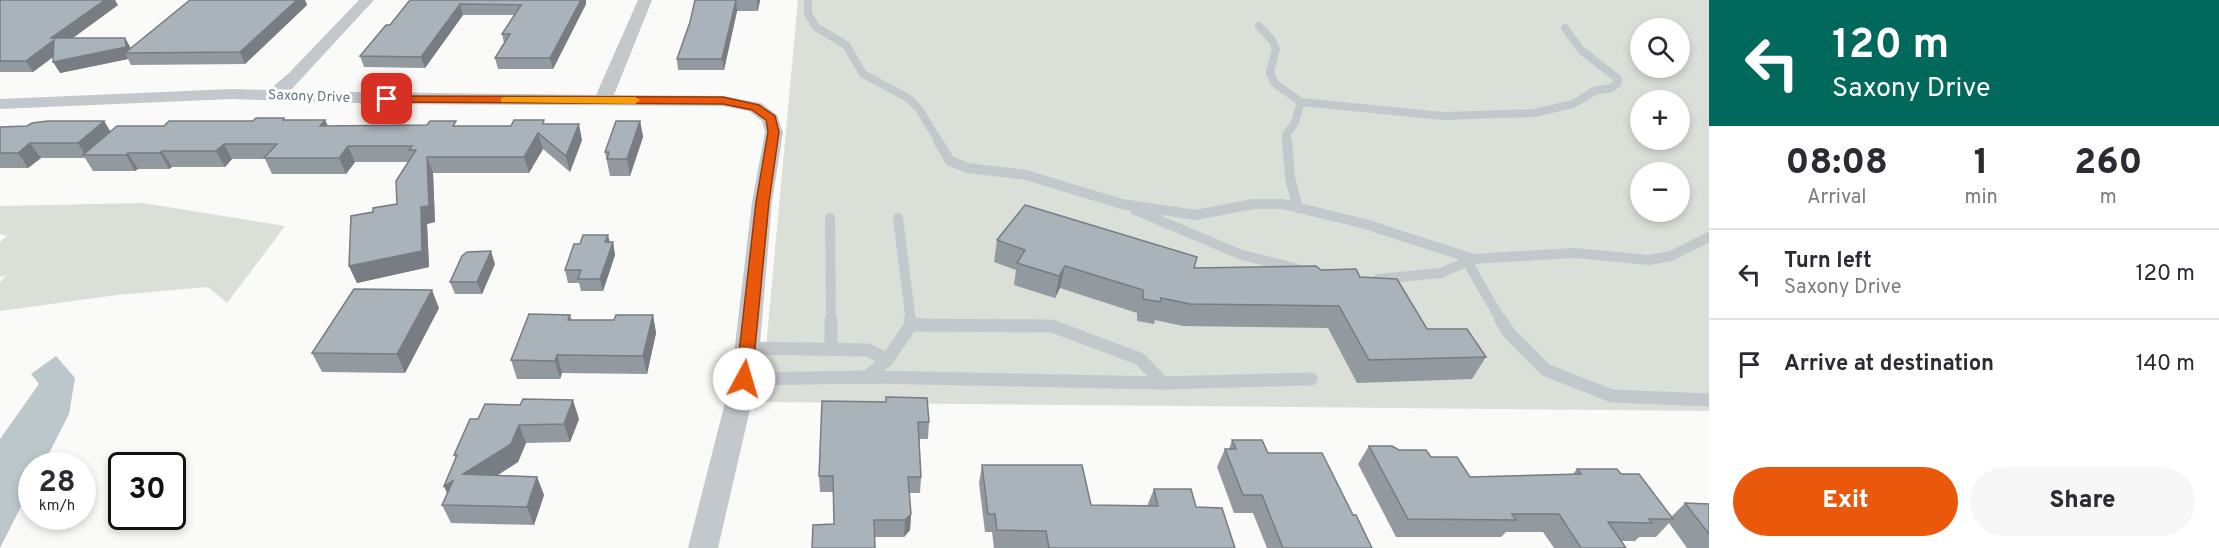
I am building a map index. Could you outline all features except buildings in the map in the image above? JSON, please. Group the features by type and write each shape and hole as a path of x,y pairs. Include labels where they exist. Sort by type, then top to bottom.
{"street":[{"path":"274,95 367,0"},
{"path":"603,100 645,0"},
{"name":"Saxony Drive","path":"0,104 174,95 743,103 771,118 774,132 762,202 747,348"},
{"path":"703,548 744,379 747,348"}],"lane":[{"path":"808,0 808,14 816,27 846,45 863,74 908,98 919,109 950,161 968,168 1046,179 1122,204 1211,244 1242,255 1310,272"},
{"path":"1259,26 1272,39 1276,49 1270,72 1274,83 1302,102 1443,116 1534,113 1573,104 1594,91 1611,88 1617,84 1618,79 1610,71 1576,48 1565,28"},
{"path":"1298,208 1290,178 1286,135 1295,122 1302,102"},
{"path":"1122,204 1180,214 1196,214 1268,202 1365,224 1473,259"},
{"path":"830,218 831,349"},
{"path":"867,377 887,360 911,325 898,218"},
{"path":"1368,279 1397,279 1441,273 1473,259 1574,253 1649,260 1671,255 1709,237"},
{"path":"1473,259 1469,265 1509,333 1546,370 1612,396 1709,400"},
{"path":"911,325 1052,326 1140,359 1163,383"},
{"path":"747,348 868,350 887,360"},
{"path":"744,379 867,377 1163,383 1311,379"}],"shaded area":[{"path":"798,0 1709,0 1709,411 761,402"},
{"path":"143,203 285,226 227,303 208,287 117,295 0,311 0,282 7,275 0,277 0,242 7,236 0,234 0,206"},
{"path":"56,356 75,378 69,414 50,452 18,452 18,513 0,548 0,439 39,384 31,374"}],"slow traffic":[{"path":"505,100 635,100"}],"route":[{"path":"387,99 723,101 756,107 771,118 774,132 762,202 744,379"}]}
